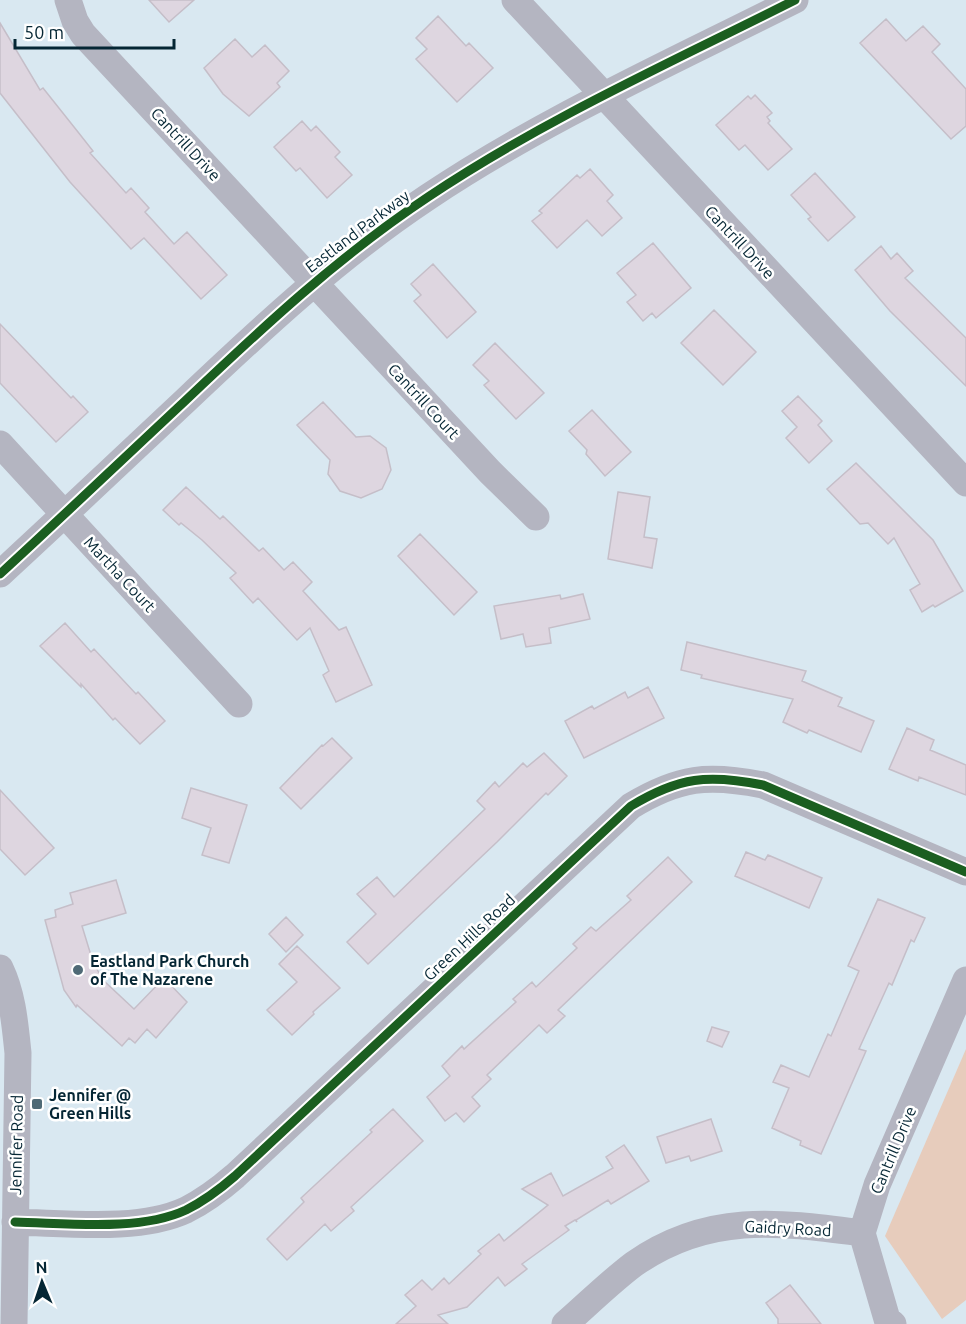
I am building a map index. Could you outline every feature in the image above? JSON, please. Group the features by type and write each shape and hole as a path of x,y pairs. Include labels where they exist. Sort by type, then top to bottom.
{"street":[{"name":"Cantrill Drive","path":"68,0 75,21 83,34 314,282"},
{"name":"Cantrill Drive","path":"515,0 966,483"},
{"name":"Eastland Parkway","path":"0,574 268,322 314,282 429,197 504,151 604,96 795,0"},
{"name":"Cantrill Court","path":"314,282 490,472 536,517"},
{"name":"Martha Court","path":"0,444 239,704"},
{"name":"Green Hills Road","path":"15,1222 137,1223 185,1210 210,1196 235,1176 631,806 655,791 679,783 707,779 734,779 763,785 966,872"},
{"name":"Jennifer Road","path":"0,968 10,998 18,1053 14,1324"},
{"name":"Cantrill Drive","path":"862,1233 877,1185 958,1022 966,980"},
{"name":"Gaidry Road","path":"565,1324 633,1265 660,1248 713,1229 742,1224 774,1224 862,1233"},
{"path":"862,1233 887,1320 893,1324"}],"shaded area":[{"path":"966,1049 966,1300 942,1319 885,1236"}],"building":[{"path":"149,0 194,0 169,22"},
{"path":"438,16 466,46 469,43 493,68 457,102 416,59 427,49 416,38"},
{"path":"886,19 906,41 923,26 940,44 932,52 966,89 966,126 951,139 860,43"},
{"path":"0,23 40,90 43,88 93,151 90,153 126,193 131,188 149,208 145,212 174,244 187,232 227,275 201,299 144,238 131,249 70,182 0,93"},
{"path":"235,39 252,57 265,45 289,71 277,83 280,87 249,116 223,94 204,68"},
{"path":"755,95 772,113 767,117 770,121 768,123 792,149 768,170 745,145 739,150 716,125 748,96 751,99"},
{"path":"302,121 311,131 316,126 340,152 335,157 352,175 327,198 300,168 296,171 274,147"},
{"path":"590,169 613,195 607,201 622,218 602,236 587,220 557,248 532,221 542,213 539,211 577,175 580,178"},
{"path":"815,173 855,217 828,241 791,195"},
{"path":"653,243 691,288 656,318 652,313 643,321 627,302 636,295 617,273"},
{"path":"881,246 891,259 897,253 913,271 905,278 966,338 966,386 890,311 855,270"},
{"path":"433,264 476,312 447,338 414,301 421,295 411,284"},
{"path":"714,310 756,352 723,385 681,343"},
{"path":"0,324 71,398 73,396 88,412 56,442 0,383"},
{"path":"495,343 544,393 516,419 484,385 489,381 473,365"},
{"path":"798,396 822,421 818,425 832,441 809,463 786,438 797,427 782,411"},
{"path":"323,402 356,437 370,436 386,448 391,470 382,489 361,498 340,491 328,474 330,460 297,425"},
{"path":"592,410 631,452 605,476 586,454 587,450 569,431"},
{"path":"856,463 933,540 963,591 922,612 910,590 920,584 894,538 888,544 868,523 860,524 827,489"},
{"path":"186,487 220,519 223,516 259,551 263,548 284,570 293,562 312,582 303,591 339,630 346,627 372,685 336,702 323,675 329,671 310,628 297,640 258,598 253,603 230,578 236,573 202,540 181,523 179,525 163,510"},
{"path":"618,492 650,497 644,537 657,539 652,568 608,559"},
{"path":"420,534 477,592 454,615 398,556"},
{"path":"583,594 590,619 549,628 551,643 526,647 523,634 501,639 494,606 560,595 561,599"},
{"path":"65,623 91,652 94,649 165,721 140,744 40,646"},
{"path":"687,642 806,671 802,681 842,698 838,706 874,721 861,752 809,730 807,733 783,722 793,699 701,678 702,675 681,670"},
{"path":"648,687 664,718 584,758 565,721 592,706 594,709 625,692 628,698"},
{"path":"907,728 934,740 930,750 966,765 966,795 919,777 918,781 889,769"},
{"path":"332,738 352,758 301,809 280,788 322,745"},
{"path":"544,753 567,776 548,795 546,793 368,964 347,942 376,914 357,894 377,877 394,897 485,809 477,801 495,782 499,787 523,763 527,767"},
{"path":"191,788 247,805 229,863 202,855 211,828 182,818"},
{"path":"0,790 54,848 25,875 0,849"},
{"path":"746,852 765,860 768,855 822,878 809,908 735,876"},
{"path":"668,857 692,882 558,1010 565,1016 547,1033 539,1025 487,1075 491,1079 472,1097 480,1106 464,1122 456,1113 445,1121 427,1097 450,1076 442,1066 462,1046 464,1049 516,1002 513,999 532,982 536,987 577,948 573,944 591,927 596,931 631,900 627,896"},
{"name":"Eastland Park Church of The Nazarene","path":"116,880 126,913 82,926 93,962 103,980 134,1009 164,978 187,1002 156,1038 147,1029 135,1043 129,1038 122,1046 77,1005 76,1007 64,990 45,920 56,917 55,910 73,904 70,893"},
{"path":"878,899 925,918 914,942 911,940 892,985 889,983 859,1049 866,1051 821,1154 800,1145 801,1141 772,1128 789,1088 773,1082 781,1065 809,1077 828,1034 831,1036 859,971 848,966"},
{"path":"286,917 303,935 286,952 269,934"},
{"path":"297,946 340,988 292,1035 267,1010 297,982 279,964"},
{"path":"712,1027 729,1032 722,1047 707,1041"},
{"path":"393,1109 423,1141 351,1207 354,1211 331,1231 325,1224 287,1260 267,1239 304,1202 301,1198 372,1132 370,1130"},
{"path":"711,1119 722,1151 691,1161 689,1156 666,1163 657,1137"},
{"path":"624,1145 649,1181 611,1204 608,1200 576,1220 577,1222 575,1220 565,1226 569,1230 522,1264 527,1269 505,1286 498,1277 467,1307 438,1315 448,1324 396,1324 416,1306 405,1295 422,1280 432,1290 444,1278 449,1284 481,1254 478,1251 499,1234 504,1241 548,1205 522,1189 551,1173 563,1196 613,1168 606,1157"},
{"path":"790,1285 821,1324 778,1324 778,1319 766,1303"}],"cycle path":[{"path":"0,574 272,320 332,268 395,220 472,169 562,117 795,0"},
{"path":"15,1222 125,1224 167,1217 186,1210 205,1199 235,1176 631,806 664,789 694,780 710,779 763,785 966,872"}],"place":[{"name":"Eastland Park Church of The Nazarene","path":"78,970"},
{"name":"Jennifer @ Green Hills","path":"37,1104"}]}
